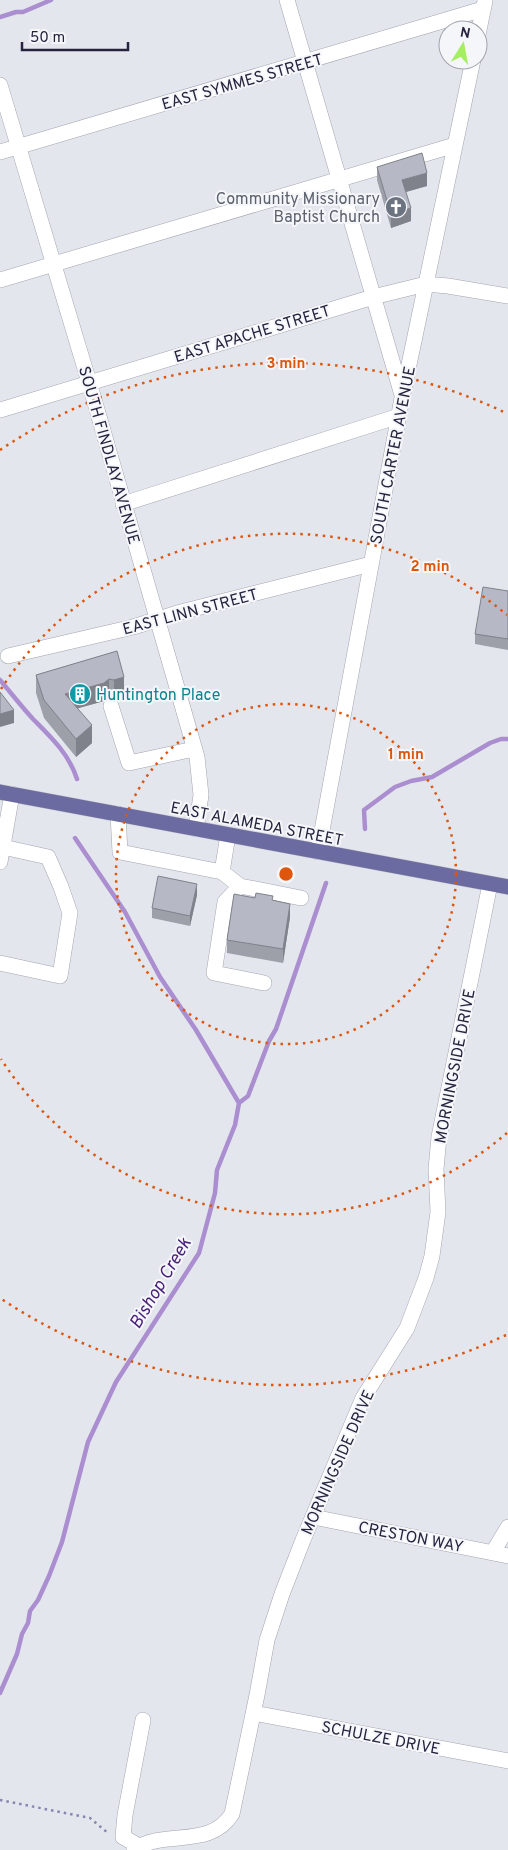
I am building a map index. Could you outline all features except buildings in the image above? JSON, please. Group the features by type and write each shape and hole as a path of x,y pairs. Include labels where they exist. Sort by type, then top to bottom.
{"main road":[{"name":"EAST ALAMEDA STREET","path":"6,793 508,887"}],"street":[{"path":"288,0 402,398"},
{"path":"481,20 484,5"},
{"name":"EAST SYMMES STREET","path":"0,152 306,62 484,5"},
{"name":"SOUTH CARTER AVENUE","path":"318,852 402,398 471,70"},
{"name":"SOUTH FINDLAY AVENUE","path":"0,84 89,382 194,749 201,794 196,829"},
{"path":"0,280 455,146"},
{"name":"EAST APACHE STREET","path":"0,410 373,296 426,284 508,296"},
{"path":"123,504 399,416"},
{"name":"EAST LINN STREET","path":"8,656 133,627 181,612 371,564"},
{"path":"111,706 129,763 194,749"},
{"path":"0,963 60,976 70,913 62,887 48,857 1,854 6,793"},
{"path":"118,814 120,852 222,872 240,886 301,898"},
{"path":"222,872 228,835"},
{"name":"MORNINGSIDE DRIVE","path":"136,1848 154,1844 192,1848 206,1846 227,1828 232,1814 254,1713 267,1640 286,1585 363,1398 407,1328 426,1278 432,1256 438,1212 436,1162 438,1137 490,884"},
{"path":"240,886 226,902 214,973 264,983"},
{"name":"CRESTON WAY","path":"314,1517 508,1556"},
{"path":"492,1552 508,1527"},
{"name":"SCHULZE DRIVE","path":"254,1713 508,1761"},
{"path":"136,1848 124,1837 124,1815 142,1720"}],"path":[{"path":"0,1800 90,1818 114,1838"}],"waterway":[{"path":"0,17 23,12 51,0"},
{"path":"0,680 59,746 74,770 77,779"},
{"name":"Bishop Creek","path":"365,829 364,810 395,787 411,781 432,777 490,743 501,739 508,739"},
{"path":"75,838 125,912 160,977 196,1030 239,1103"},
{"name":"Bishop Creek","path":"239,1103 248,1096 269,1041 276,1029 326,883"},
{"name":"Bishop Creek","path":"0,1693 17,1654 22,1634 28,1623 30,1611 38,1600 62,1542 88,1442 116,1382 199,1253 215,1193 217,1170 235,1125 239,1103"}],"place":[{"name":"Community Missionary Baptist Church","path":"396,207"},
{"name":"Huntington Place","path":"80,694"}]}
